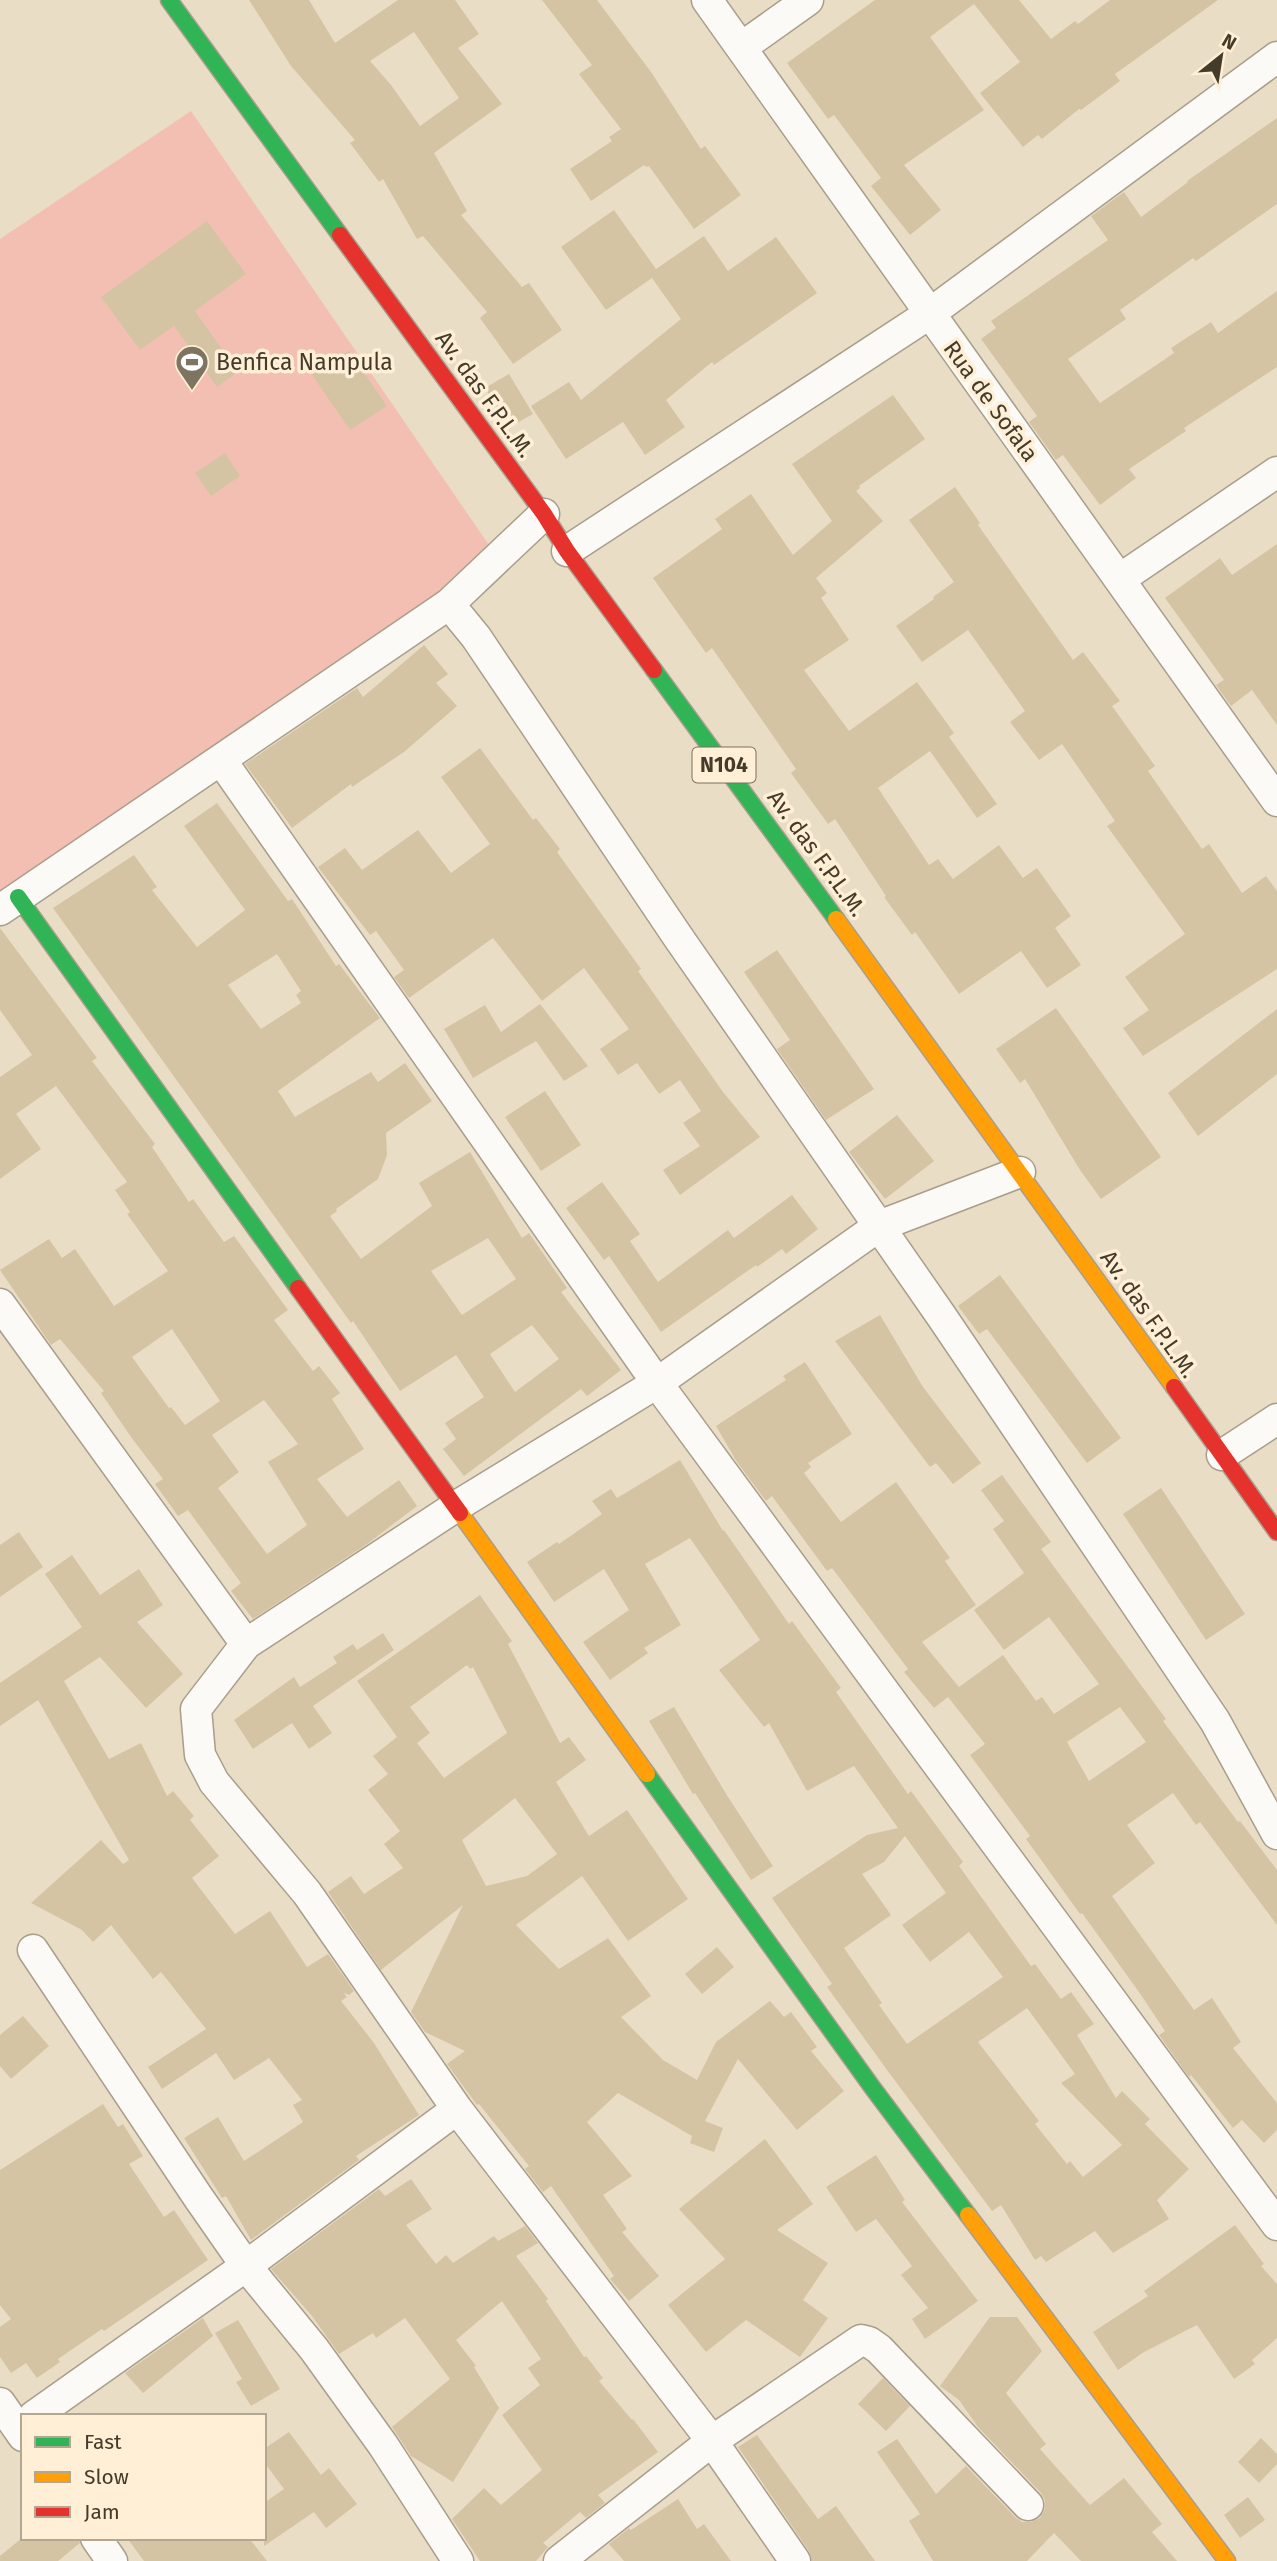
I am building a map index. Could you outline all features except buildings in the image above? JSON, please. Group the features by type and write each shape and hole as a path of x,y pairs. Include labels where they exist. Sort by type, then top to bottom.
{"street":[{"name":"Av. das F.P.L.M.","path":"169,0 1020,1172 1277,1532"},
{"name":"Rua de Sofala","path":"707,0 1277,801"},
{"path":"742,47 808,0"},
{"path":"567,551 929,314 1277,57"},
{"path":"1120,579 1277,472"},
{"path":"544,514 449,604 9,903 455,1507 872,2087 1227,2561"},
{"path":"449,604 476,637 1215,1721 1277,1834"},
{"path":"221,760 657,1383 1277,2225"},
{"path":"795,2561 712,2441 457,2109 307,1893 214,1782 200,1755 196,1709 246,1644 455,1507 657,1383 879,1226 1020,1172"},
{"path":"0,1304 246,1644"},
{"path":"1222,1455 1277,1419"},
{"path":"33,1950 246,2266 314,2348 383,2445 458,2561"},
{"path":"40,2414 246,2266 457,2109"},
{"path":"559,2561 712,2441 861,2340 879,2349 1028,2505"},
{"path":"0,2403 19,2429"},
{"path":"97,2540 112,2561"}],"shaded area":[{"name":"Benfica Nampula","path":"191,111 489,545 449,604 0,907 0,239"}],"traffic: fast":[{"path":"169,0 340,235"},
{"path":"654,670 836,919"},
{"path":"18,897 298,1288"},
{"path":"647,1774 872,2087 968,2215"}],"traffic: slow":[{"path":"836,919 1174,1387"},
{"path":"460,1513 647,1774"},
{"path":"968,2215 1227,2561"}],"traffic: jam":[{"path":"340,235 544,514 567,551 654,670"},
{"path":"298,1288 460,1513"},
{"path":"1174,1387 1277,1532"}],"place":[{"name":"Benfica Nampula","path":"192,392"}]}
